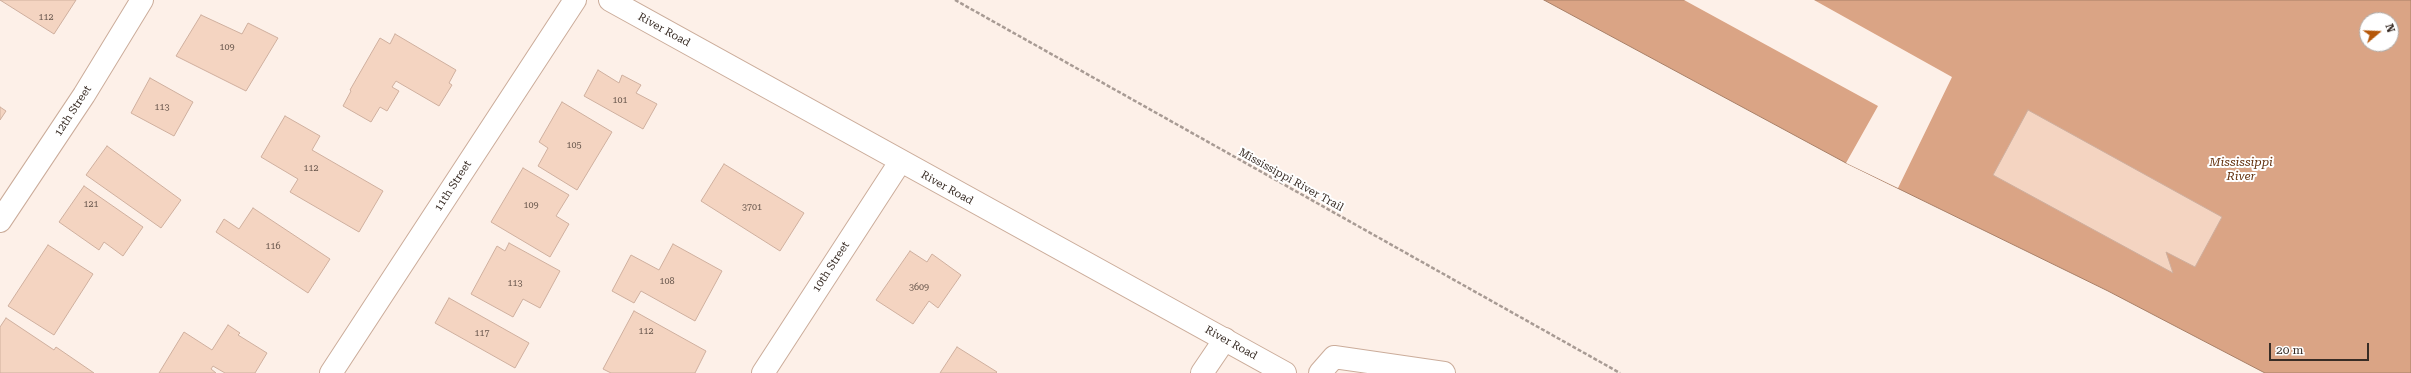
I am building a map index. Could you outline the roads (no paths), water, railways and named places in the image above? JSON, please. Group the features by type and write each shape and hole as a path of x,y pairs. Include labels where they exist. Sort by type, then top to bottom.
{"street":[{"name":"12th Street","path":"0,221 84,95 142,0"},
{"name":"11th Street","path":"331,373 575,0"},
{"name":"River Road","path":"610,0 900,162 1285,373"},
{"name":"10th Street","path":"763,373 900,162"},
{"path":"1202,373 1225,340"},
{"path":"1320,373 1334,357 1444,373"}],"water":[{"name":"Mississippi River","path":"1544,0 2411,0 2411,373 2265,373 2108,291 1846,163"}]}
